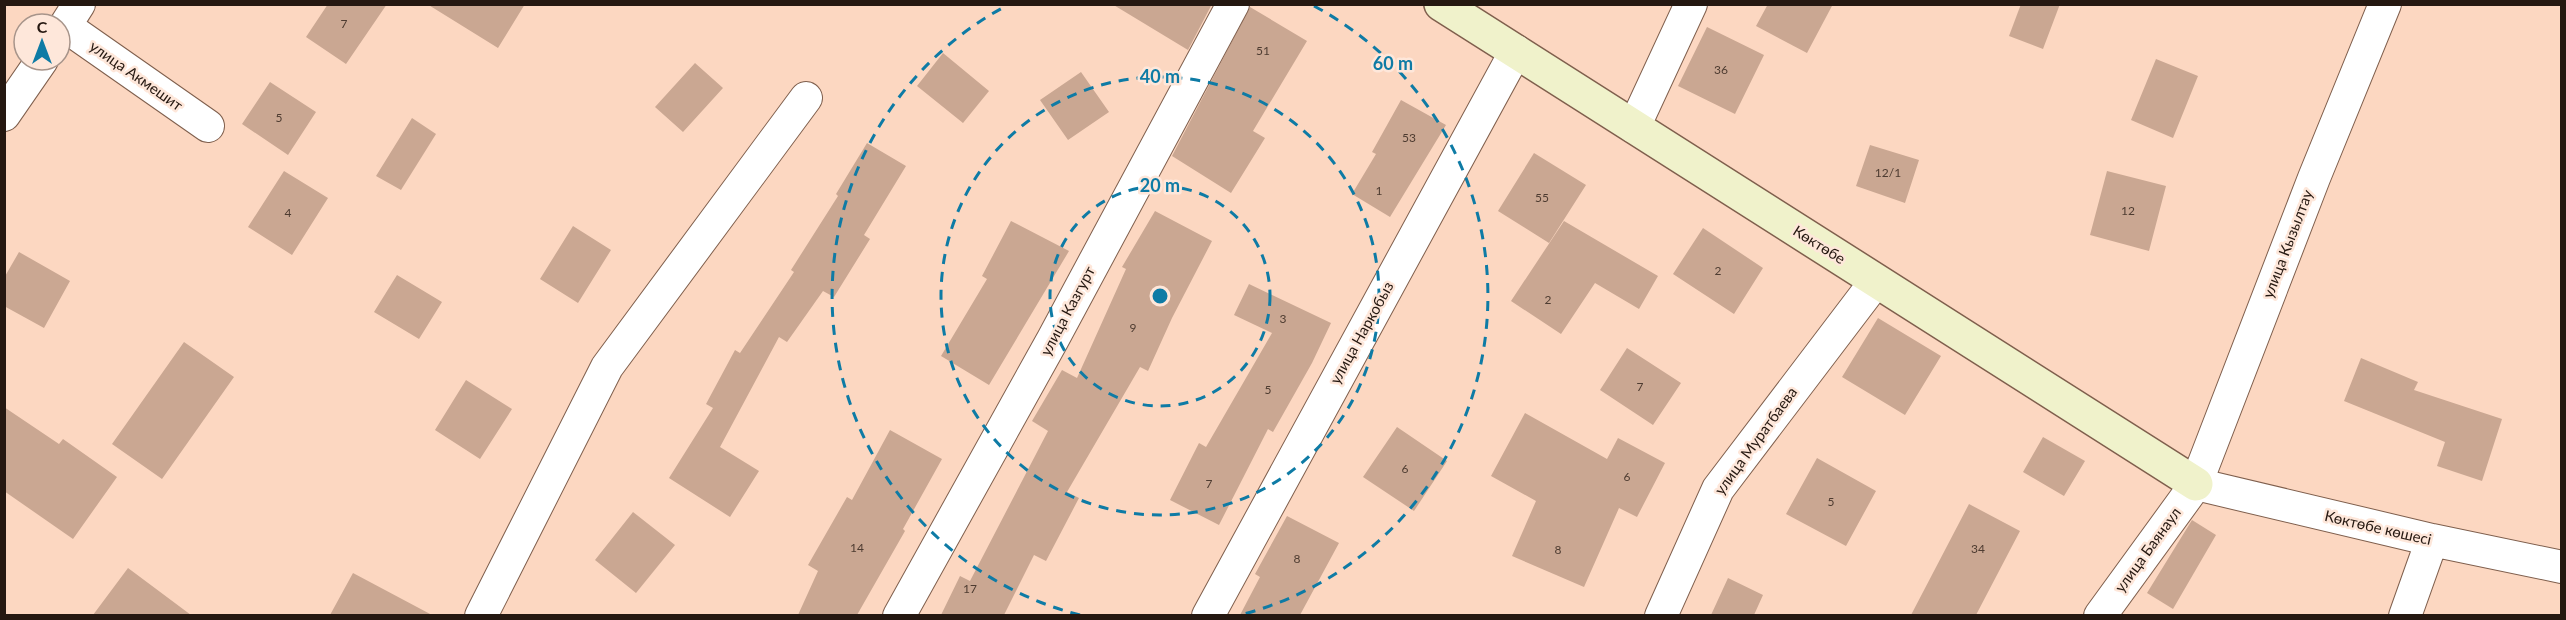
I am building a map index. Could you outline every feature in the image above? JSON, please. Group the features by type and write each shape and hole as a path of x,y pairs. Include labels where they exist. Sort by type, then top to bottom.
{"street":[{"name":"улица Казгурт","path":"899,615 1053,339 1233,4"},
{"name":"Көктөбе","path":"1441,4 2196,484"},
{"path":"1634,127 1691,4"},
{"name":"улица Кызылтау","path":"2196,484 2314,178 2385,4"},
{"name":"улица Акмешит","path":"72,24 208,126"},
{"name":"улица Наркобыз","path":"1208,615 1515,51"},
{"path":"4,115 34,72"},
{"path":"481,615 607,366 806,98"},
{"name":"улица Муратбаева","path":"1661,615 1718,489 1876,281"},
{"name":"Көктөбе көшесі","path":"2196,484 2432,540 2562,567"},
{"name":"улица Баянаул","path":"2100,615 2196,484"},
{"path":"2405,615 2432,540"}],"building":[{"path":"328,4 387,4 346,64 306,37"},
{"path":"427,4 525,4 498,48"},
{"path":"1112,4 1212,4 1188,50"},
{"path":"1768,4 1833,4 1807,53 1756,26"},
{"path":"2021,4 2060,4 2043,49 2009,36"},
{"path":"1250,7 1307,41 1253,131 1265,138 1231,193 1172,156"},
{"path":"1707,27 1764,55 1735,114 1678,86"},
{"path":"943,53 989,91 963,123 917,86"},
{"path":"2156,59 2198,76 2173,138 2131,120"},
{"path":"695,63 723,88 683,132 655,107"},
{"path":"1081,72 1109,112 1068,140 1040,100"},
{"path":"270,82 316,112 288,155 242,124"},
{"path":"1401,100 1446,125 1390,217 1352,194 1376,154 1372,152"},
{"path":"412,118 436,134 401,190 376,176"},
{"path":"867,143 906,166 864,235 870,239 834,297 823,291 787,342 779,337 720,447 759,471 730,517 669,478 713,408 706,404 735,350 740,353 794,272 791,270 838,196 836,194"},
{"path":"1870,145 1919,160 1905,203 1856,186"},
{"path":"1534,153 1586,185 1549,243 1498,211"},
{"path":"284,171 328,198 292,255 248,227"},
{"path":"2107,171 2166,186 2149,251 2090,235"},
{"path":"1155,211 1212,241 1172,318 1148,371 1140,367 1067,492 1079,498 1046,561 1034,555 1004,615 941,615 960,576 970,581 1048,431 1032,421 1062,370 1077,378 1126,269 1122,267"},
{"path":"1011,221 1069,251 989,385 941,356 987,279 982,276"},
{"path":"1564,221 1658,276 1639,309 1595,283 1561,334 1511,301"},
{"path":"573,226 611,250 578,303 540,279"},
{"path":"1703,228 1763,268 1734,314 1673,274"},
{"path":"19,252 70,281 44,328 4,306 4,278"},
{"path":"397,275 442,302 419,339 374,312"},
{"path":"1249,284 1331,323 1312,363 1273,432 1268,429 1219,525 1170,500 1199,443 1206,447 1272,333 1234,315"},
{"path":"1878,318 1941,356 1905,415 1842,377"},
{"path":"184,342 234,377 162,479 112,444"},
{"path":"1627,348 1681,383 1653,425 1600,390"},
{"path":"2361,358 2418,382 2414,390 2502,419 2482,481 2437,466 2445,442 2344,401"},
{"path":"466,380 512,409 480,459 435,430"},
{"path":"4,407 59,444 63,439 117,477 73,539 4,491"},
{"path":"1525,413 1607,459 1618,438 1665,463 1637,517 1619,508 1584,587 1512,556 1536,501 1491,476"},
{"path":"1397,427 1447,461 1414,511 1363,477"},
{"path":"890,430 942,459 903,529 905,531 857,615 798,615 818,571 808,565 847,497 852,500"},
{"path":"2043,437 2085,461 2064,496 2023,472"},
{"path":"1817,458 1876,491 1846,546 1786,514"},
{"path":"1969,504 2020,531 1976,615 1911,615"},
{"path":"633,512 675,545 636,593 595,560"},
{"path":"1287,516 1339,543 1300,615 1240,615 1260,577 1255,574"},
{"path":"2192,520 2216,535 2173,609 2147,593"},
{"path":"128,568 191,615 93,615"},
{"path":"353,573 432,615 330,615"},
{"path":"1728,578 1763,595 1754,615 1711,615"}]}
